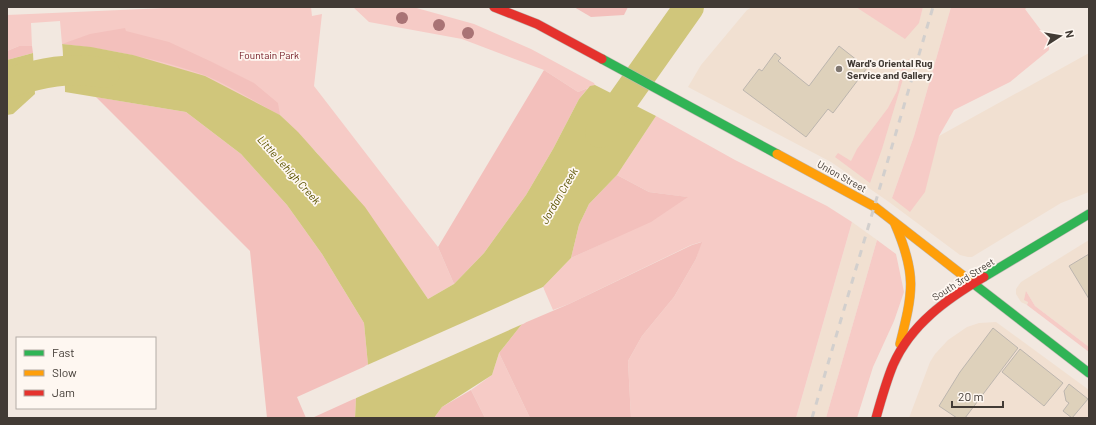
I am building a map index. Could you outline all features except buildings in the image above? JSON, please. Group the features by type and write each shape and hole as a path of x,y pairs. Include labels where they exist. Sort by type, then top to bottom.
{"main road":[{"path":"494,7 537,24"},
{"path":"510,7 537,24"},
{"name":"Union Street","path":"537,24 874,207 1089,373"},
{"name":"South 3rd Street","path":"876,418 896,359 915,330 932,312 952,297 975,285 1089,214"},
{"path":"894,223 906,247 913,284 909,310 896,359"}],"shaded area":[{"path":"574,7 628,7 624,15 591,17"},
{"path":"752,7 903,7 919,22 923,7 951,7 914,136 892,198 939,136 1089,53 1089,192 1061,203 972,257 960,255 889,202 831,162 688,87 701,65 747,10"},
{"path":"125,28 126,31 169,42 254,83 278,103 280,115 222,83 187,69 134,55 62,44 90,34"},
{"path":"19,46 32,46 33,53 7,60 7,51"},
{"path":"544,70 578,92 588,88 579,99 553,149 526,195 484,253 454,284 438,247"},
{"path":"96,97 186,112 241,154 287,205 322,254 364,323 368,365 297,397 306,418 267,418 250,251"},
{"path":"617,175 649,192 688,197 651,222 571,258 579,225 589,204"},
{"path":"852,222 877,240 826,418 796,418"},
{"path":"1089,240 1089,347 1035,306 1026,291 1028,302 1027,305 1021,302 1016,294 1016,289 1021,282"},
{"path":"702,242 696,259 674,297 642,336 628,361 631,418 530,418 499,353 522,324 569,304 692,245"},
{"path":"996,322 1089,390 1089,418 909,418 930,362 935,354 948,340 967,327 979,323"},
{"path":"471,390 485,418 434,418 442,407"},
{"path":"356,398 355,418 312,418"}],"green space":[{"name":"Fountain Park","path":"188,7 311,7 312,16 322,14 314,86 438,247 454,284 428,299 401,261 317,153 280,115 133,55 91,47 62,44 60,21 31,23 32,46 19,46 7,51 7,15"},
{"path":"353,7 413,7 474,24 531,49 594,83 595,85 578,92 544,70 462,39 369,22"},
{"path":"856,7 923,7 919,23 905,39"},
{"path":"951,7 1028,7 1025,9 1049,41 1049,50 1010,82 954,110 939,136 925,192 910,212 892,198 914,136"},
{"path":"909,59 882,149 870,183 835,157 838,153 851,161 857,149 888,108 897,91 903,63"},
{"path":"656,116 735,160 827,206 852,222 796,418 631,418 628,361 642,336 674,297 696,259 701,242 691,245 569,304 553,310 543,287 571,258 608,241 687,197 649,192 617,175"},
{"path":"877,240 896,254 904,292 894,321 873,367 857,418 826,418"},
{"path":"1026,291 1035,306 1089,347 1089,352 1027,305 1028,302 1024,300"},
{"path":"499,353 530,418 485,418 471,390 492,375"}],"water":[{"path":"62,44 91,47 133,55 205,76 280,115 298,132 365,207 428,299 454,284 484,253 526,195 553,149 579,99 590,86 595,85 656,116 617,175 589,204 579,225 571,258 543,287 522,324 499,353 492,375 442,407 434,418 355,418 356,398 368,365 364,323 322,254 287,205 241,154 186,112 65,92"},
{"path":"33,53 35,94 13,114 7,115 7,60"}],"pier":[{"path":"62,42 65,94 63,92 60,45"},
{"path":"543,287 544,289 525,323 354,399 365,366"}],"waterway":[{"name":"Jordan Creek","path":"600,133 689,7"},
{"name":"Little Lehigh Creek","path":"7,83 32,76 68,70 105,73"}],"railway":[{"path":"812,418 933,7"}],"traffic: fast":[{"path":"602,59 777,154"},
{"path":"984,277 1089,214"},
{"path":"970,281 1089,373"}],"traffic: slow":[{"path":"777,154 875,207 970,281"},
{"path":"895,224 907,257 911,284 908,310 900,344"}],"traffic: jam":[{"path":"494,7 537,24 602,59"},
{"path":"876,418 893,365 910,337 931,314 957,294 984,277"}],"place":[{"name":"Ward's Oriental Rug Service and Gallery","path":"839,69"}]}
